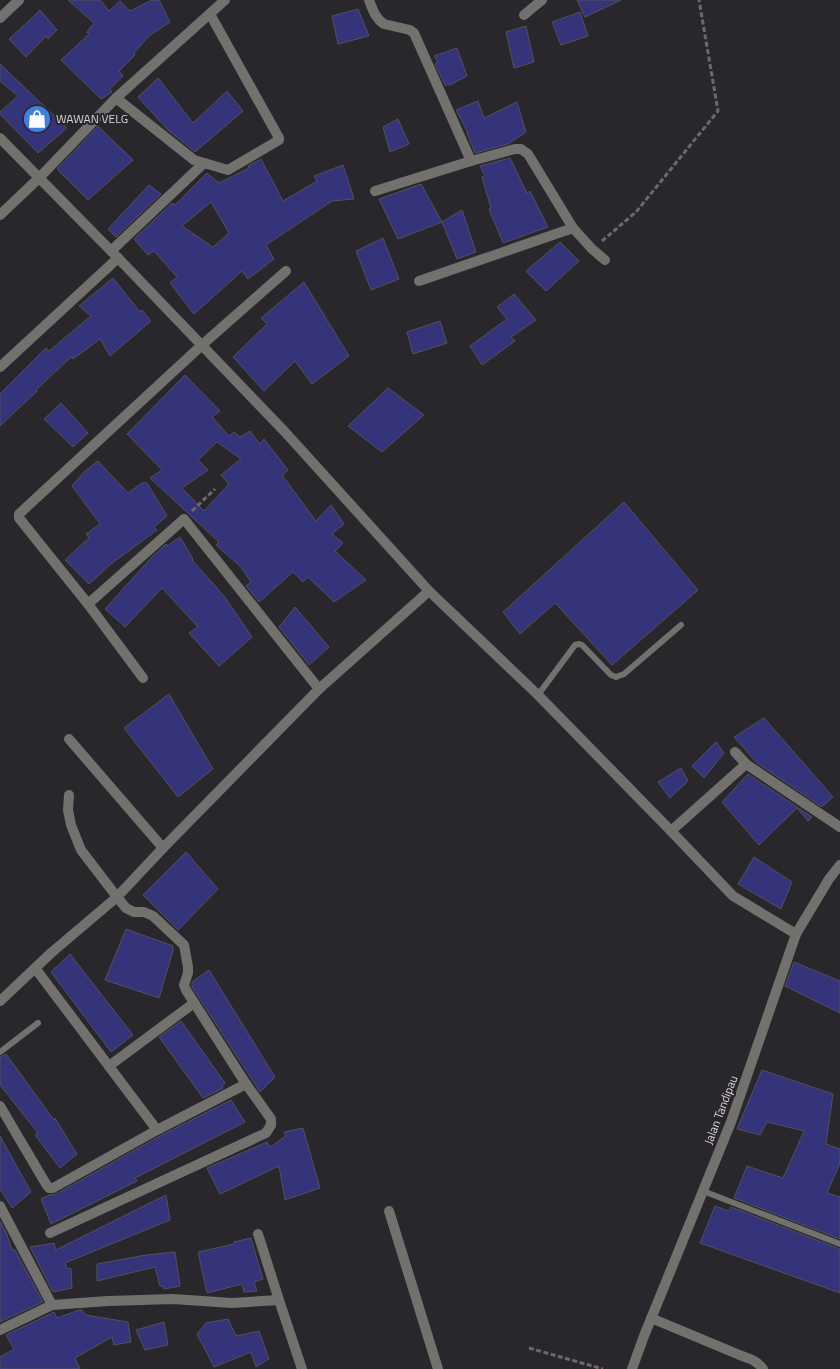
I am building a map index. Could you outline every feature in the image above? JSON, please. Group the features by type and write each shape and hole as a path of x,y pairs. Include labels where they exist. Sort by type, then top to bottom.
{"street":[{"path":"0,18 19,0"},
{"path":"0,215 39,178 116,98 225,0"},
{"path":"369,0 376,18 384,24 410,30 414,33 471,161"},
{"path":"524,15 542,0"},
{"path":"116,98 194,160 228,170 279,139 210,14"},
{"path":"0,138 285,432 429,591 538,695 733,896 796,934"},
{"path":"375,190 515,149 524,151 528,154 573,228 592,250 605,260"},
{"path":"0,367 204,163"},
{"path":"419,281 573,228"},
{"path":"144,678 19,518 19,514 202,345 286,271"},
{"path":"88,604 184,519 319,689"},
{"path":"0,1001 116,898 319,689 429,591"},
{"path":"69,740 163,848"},
{"path":"735,752 746,764 840,827"},
{"path":"671,831 746,764"},
{"path":"50,1233 266,1133 271,1125 270,1119 186,990 184,984 188,967 184,945 153,916 144,912 134,912 126,908 116,898 81,850 71,825 68,810 69,794"},
{"name":"Jalan Tandipau","path":"632,1369 731,1122 796,934 828,879 840,865"},
{"path":"35,968 158,1130"},
{"path":"109,1066 194,1003"},
{"path":"0,1106 49,1188 53,1188 246,1084"},
{"path":"1,1209 52,1305"},
{"path":"389,1211 438,1369"},
{"path":"258,1234 302,1369"},
{"path":"0,1330 52,1305 173,1299 232,1303 279,1300"},
{"path":"651,1318 753,1360 763,1369"}],"lane":[{"path":"538,695 575,645 579,644 582,646 616,678 624,674 681,625"},
{"path":"0,1052 38,1023"},
{"path":"703,1191 840,1244"}],"path":[{"path":"592,250 636,212 718,111 699,0"},
{"path":"184,519 216,489"},
{"path":"529,1348 603,1369"}],"building":[{"path":"68,0 100,0 109,11 120,1 130,11 152,0 159,0 170,22 149,36 134,53 135,55 119,71 123,76 110,89 112,92 101,99 61,60 89,34 87,32 94,23"},
{"path":"577,0 621,0 585,17"},
{"path":"358,9 369,36 338,44 332,16"},
{"path":"40,10 57,30 48,39 46,36 26,57 9,39"},
{"path":"580,12 588,36 561,45 552,22"},
{"path":"526,26 534,62 514,68 506,32"},
{"path":"457,48 467,76 450,85 445,85 435,64 438,62 434,56"},
{"name":"WAWAN VELG","path":"0,64 67,128 38,153 0,114 18,96 0,81"},
{"path":"158,78 193,123 227,91 243,111 195,152 167,129 138,97"},
{"path":"478,101 484,118 517,102 526,132 508,144 475,153 468,133 456,110"},
{"path":"398,119 409,144 390,152 383,127"},
{"path":"98,126 133,160 88,200 57,169"},
{"path":"510,158 527,193 530,191 548,227 503,243 489,209 491,208 482,177 485,176 480,166"},
{"path":"261,159 283,201 317,181 314,176 343,165 354,199 332,201 266,245 274,259 248,279 242,271 194,314 170,283 177,277 154,251 148,255 134,239 172,203 175,205 207,173 219,183 249,168 248,166","holes":["211,202 229,233 213,247 182,226"]},
{"path":"421,184 442,222 398,239 379,199"},
{"path":"149,185 161,194 116,237 108,229"},
{"path":"462,210 476,252 457,259 442,222"},
{"path":"383,238 399,279 371,290 356,251"},
{"path":"560,242 579,261 546,291 526,271"},
{"path":"113,278 140,312 142,310 151,321 110,356 100,339 73,359 71,357 0,426 0,394 46,348 49,351 91,316 79,306"},
{"path":"304,282 349,356 312,384 295,361 264,391 233,357 267,324 261,318"},
{"path":"514,294 536,320 511,337 515,341 482,365 470,346 507,319 497,307"},
{"path":"440,321 447,343 413,354 407,332"},
{"path":"185,375 220,411 212,417 229,436 234,432 240,437 250,431 260,444 264,439 288,470 282,475 316,521 331,505 344,524 332,534 343,543 335,551 366,580 334,602 308,577 303,582 293,572 259,602 246,586 251,582 241,567 216,545 219,542 150,478 162,470 127,434","holes":["217,442 241,459 221,475 229,484 204,511 182,488 208,470 198,460"]},
{"path":"388,388 424,415 382,452 348,426"},
{"path":"61,403 88,433 73,447 44,419"},
{"path":"98,461 128,493 142,483 147,483 167,516 154,527 157,530 111,564 89,584 65,560 89,538 86,534 100,524 72,486 85,471"},
{"path":"624,502 698,590 612,665 555,603 520,634 503,612"},
{"path":"180,537 192,560 224,596 252,637 219,666 189,633 198,627 162,588 125,627 105,609 151,558 166,544 167,546"},
{"path":"295,607 329,647 309,665 279,627"},
{"path":"169,694 213,769 178,797 124,728"},
{"path":"764,718 833,797 822,807 757,763 734,737"},
{"path":"716,742 724,753 704,778 692,766"},
{"path":"681,768 688,781 670,798 658,782"},
{"path":"748,774 812,817 808,821 797,808 759,845 722,802"},
{"path":"186,852 218,889 178,930 143,895"},
{"path":"754,857 792,882 781,909 738,884"},
{"path":"126,929 173,946 159,998 105,980"},
{"path":"70,954 133,1035 111,1052 51,972"},
{"path":"794,962 840,981 840,1013 785,986"},
{"path":"209,970 275,1077 260,1092 192,987 192,982"},
{"path":"181,1021 225,1083 222,1086 223,1088 203,1098 159,1037"},
{"path":"6,1054 54,1120 55,1118 77,1154 60,1168 35,1135 38,1133 0,1085 0,1057"},
{"path":"762,1070 833,1094 826,1144 840,1149 840,1163 827,1193 840,1197 840,1239 734,1198 747,1166 783,1178 804,1131 767,1122 760,1135 737,1129"},
{"path":"231,1100 245,1122 135,1178 137,1181 51,1224 41,1199 56,1194 160,1136"},
{"path":"303,1128 320,1188 285,1200 279,1166 220,1194 207,1168 267,1142 270,1147 286,1136 284,1132"},
{"path":"0,1136 31,1192 12,1208 0,1189"},
{"path":"166,1195 170,1220 65,1263 67,1269 71,1268 72,1288 53,1292 30,1247 54,1243 56,1250"},
{"path":"715,1206 729,1211 731,1207 840,1249 840,1293 700,1243"},
{"path":"0,1221 12,1250 15,1250 43,1302 0,1322"},
{"path":"251,1238 263,1279 254,1282 257,1291 244,1292 242,1284 207,1293 198,1252"},
{"path":"175,1252 180,1286 164,1289 163,1286 160,1286 155,1267 97,1281 97,1264"},
{"path":"82,1310 85,1315 128,1322 131,1342 114,1345 112,1337 75,1358 80,1369 0,1369 0,1357 14,1349 6,1335 54,1312 57,1318"},
{"path":"228,1319 236,1336 259,1331 269,1359 256,1367 251,1352 214,1367 197,1334 206,1323"},
{"path":"164,1322 168,1345 145,1350 136,1330"}],"place":[{"name":"WAWAN VELG","path":"37,119"}]}
